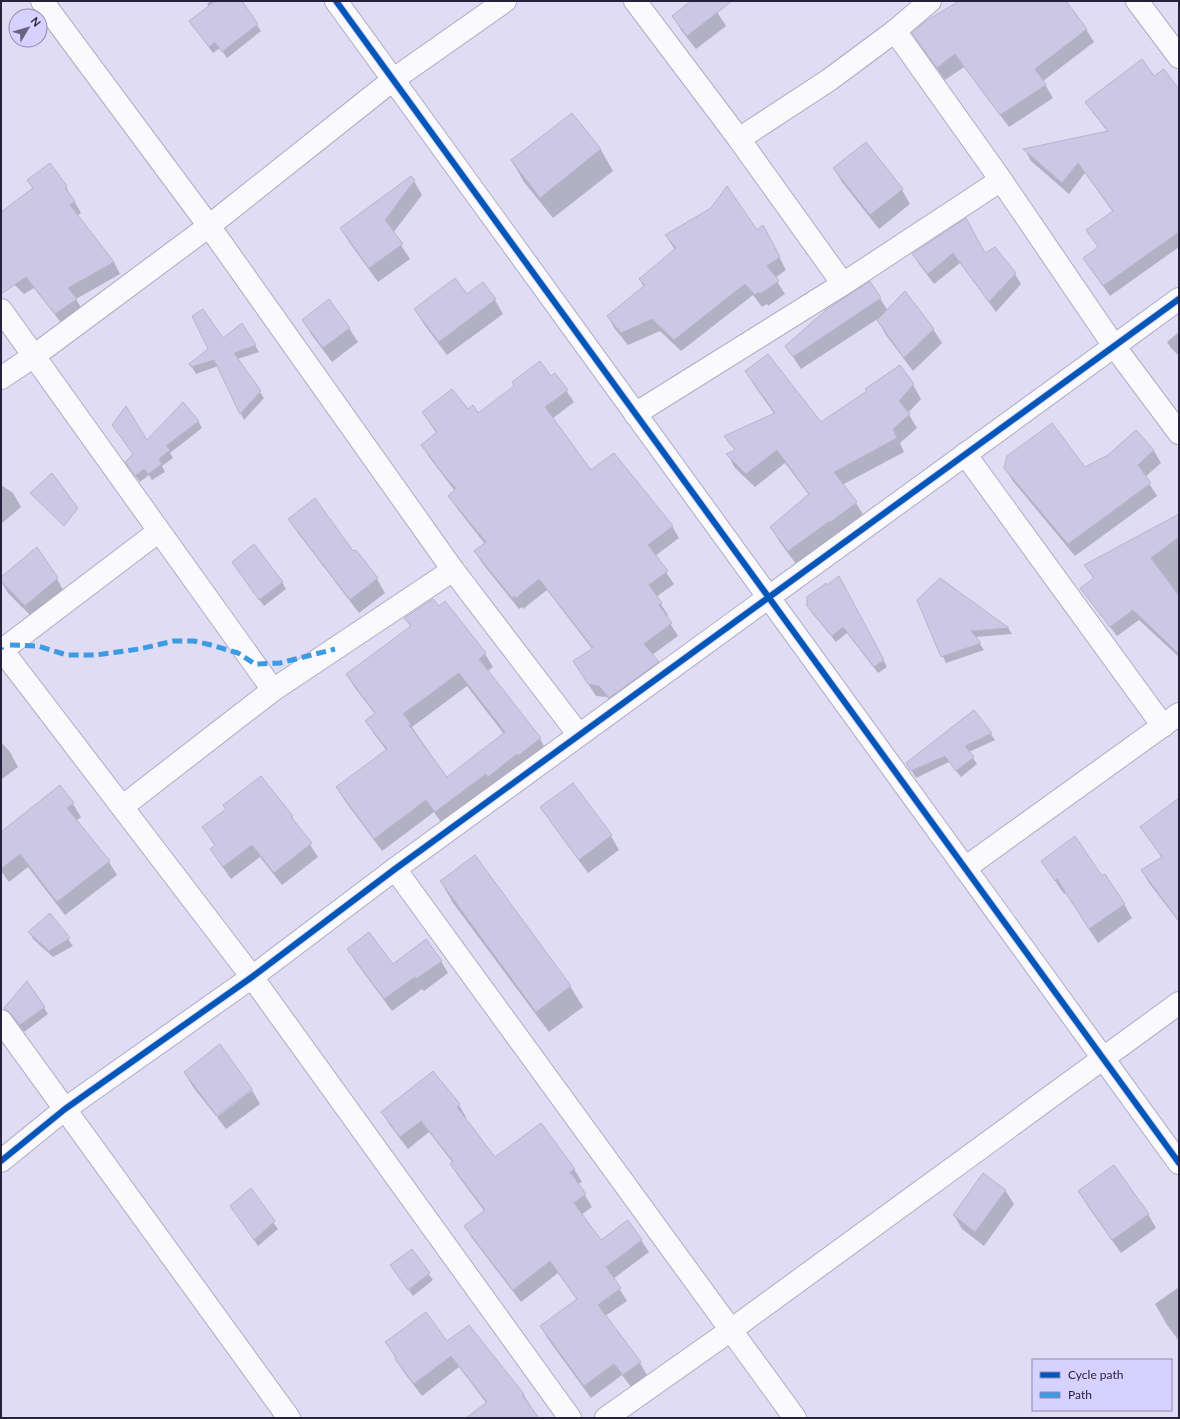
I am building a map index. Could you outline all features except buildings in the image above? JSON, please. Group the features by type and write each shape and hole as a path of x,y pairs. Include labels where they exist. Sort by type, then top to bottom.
{"street":[{"path":"42,1 209,226 453,570 579,735"},
{"path":"336,1 1179,1163"},
{"path":"1,378 34,356 209,226 394,79 505,1"},
{"path":"635,1 739,139 843,284"},
{"path":"739,139 829,80 895,31 930,1"},
{"path":"1137,1 1179,57"},
{"path":"895,31 1001,180 1114,346 1179,433"},
{"path":"635,414 843,284 1001,180"},
{"path":"1,1161 65,1109 252,977 395,869 1179,299"},
{"path":"1,310 273,690"},
{"path":"965,454 1171,720 965,868"},
{"path":"159,531 2,650 252,977 570,1418"},
{"path":"122,807 273,690 453,570"},
{"path":"395,869 795,1418"},
{"path":"606,1418 731,1330 1179,1002"},
{"path":"1,1021 289,1418"}],"marked path":[{"path":"10,645 38,646 67,655 96,655 139,649 174,641 194,641 238,653 255,664 280,663 335,649"}],"cycle path":[{"path":"336,1 1179,1163"},
{"path":"1,1161 65,1109 252,977 395,869 1179,299"}]}
